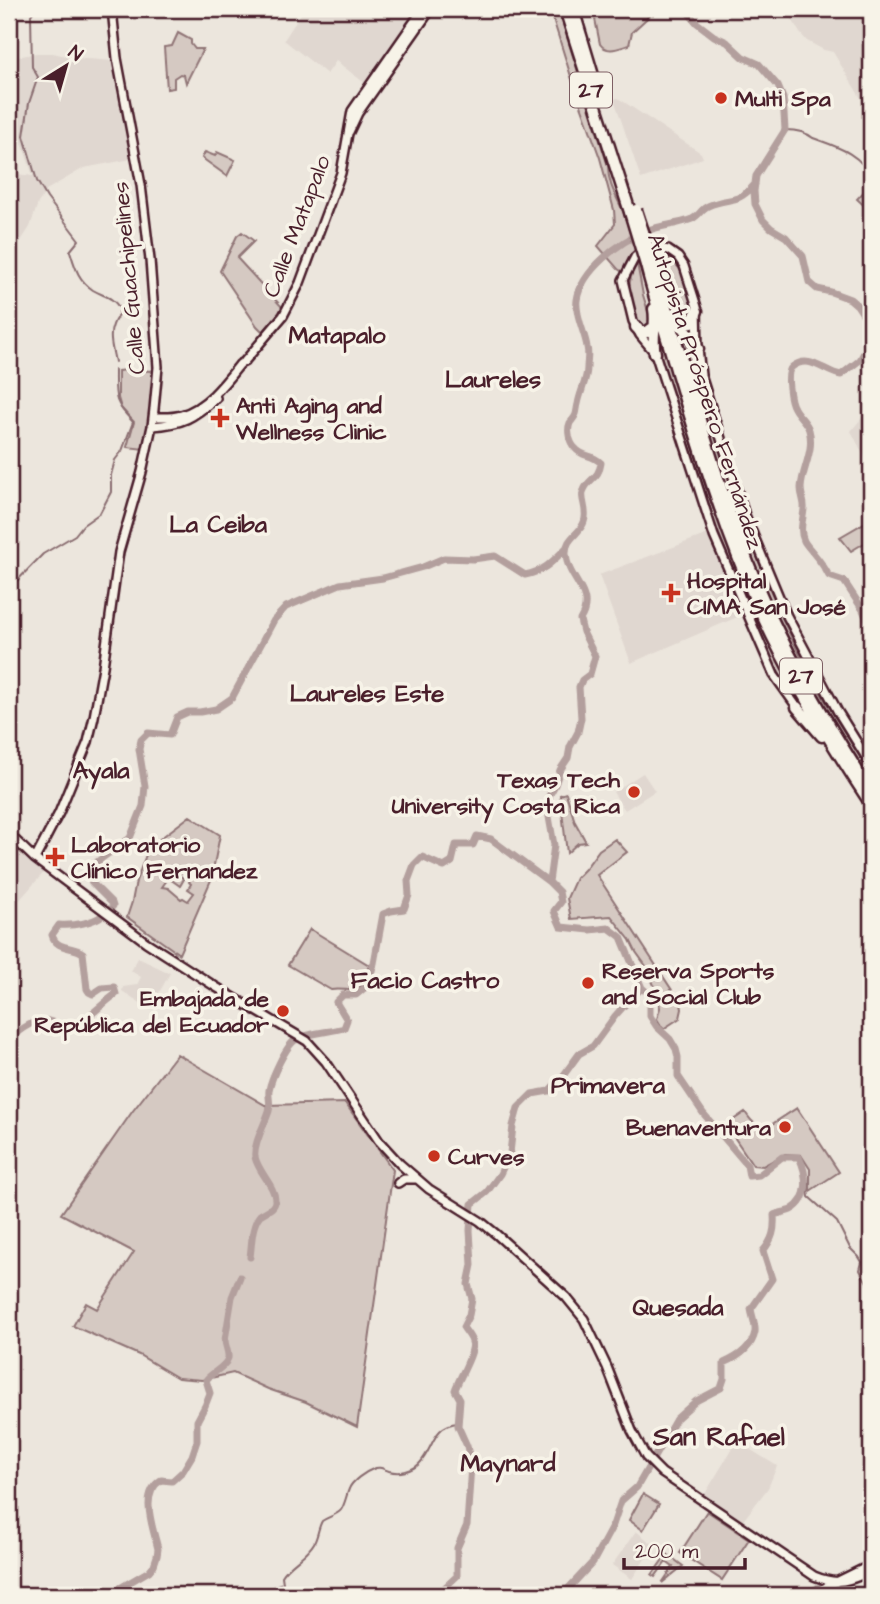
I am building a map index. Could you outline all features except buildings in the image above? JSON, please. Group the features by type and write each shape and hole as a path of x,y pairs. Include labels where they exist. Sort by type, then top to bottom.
{"highway":[{"name":"Autopista Próspero Fernández","path":"569,10 580,32 633,211"},
{"name":"Autopista Próspero Fernández","path":"569,10 744,553 794,662 871,792"},
{"name":"Autopista Próspero Fernández","path":"651,268 702,457 738,556 764,619 787,664 837,752 871,804"},
{"path":"651,268 673,317 694,340 698,349"},
{"path":"651,268 655,354"},
{"path":"681,324 692,322 697,311"},
{"path":"681,324 698,328"},
{"path":"636,327 644,332 654,327"},
{"path":"797,707 837,752"}],"street":[{"name":"Calle Guachipelines","path":"35,859 56,821 94,721 119,552 152,426 158,367 153,285 141,185 117,58 112,9"},
{"name":"Calle Matapalo","path":"153,417 170,418 196,408 244,362 282,316 300,283 341,173 352,111 423,9"},
{"name":"Calle Matapalo","path":"348,132 358,113 431,9"},
{"path":"431,9 440,9"},
{"path":"797,707 774,675 714,536 655,354 636,327 623,280 631,264 643,250 651,246 668,250 678,257 684,266 697,311 699,364 705,391 745,515 802,646 843,721 871,765"},
{"name":"Calle Matapalo","path":"152,426 183,422 198,414 233,380 244,362"},
{"path":"9,834 35,859 146,942 307,1041 326,1062 384,1147 415,1179 480,1221 566,1297 584,1319 607,1367 632,1431 646,1457 653,1464 680,1487 807,1572 822,1579 847,1581 871,1571"},
{"path":"398,1183 408,1178 415,1179"},
{"path":"810,1595 871,1565"},
{"path":"807,1572 814,1580 810,1595"}],"shaded area":[{"path":"304,9 417,9 366,84 336,61 327,74 284,40"},
{"path":"550,9 558,9 611,183 636,253 625,271 618,269 598,246 615,224 614,210 600,158"},
{"path":"593,9 657,9 632,32 629,45 610,50 600,44"},
{"path":"786,9 871,9 871,115 833,52 807,41"},
{"path":"178,33 191,40 195,49 203,49 186,83 184,75 180,74 174,78 174,88 167,89 164,47 172,46"},
{"path":"36,53 114,61 131,159 84,168 48,189 38,203 30,227 19,244 17,268 9,282 9,173 33,176 20,137 9,137 9,59"},
{"path":"618,98 701,153 703,158 641,179 614,99"},
{"path":"205,152 215,156 217,152 235,160 227,176 202,158"},
{"path":"871,184 871,212 857,199"},
{"path":"242,232 254,241 237,258 283,308 263,332 220,271 237,236"},
{"path":"652,252 672,261 682,274 694,313 693,317 682,323 673,310"},
{"path":"637,263 651,321 646,329 637,324 629,286"},
{"path":"659,323 711,502 746,585 812,719 784,682 739,586 714,521 661,358 657,333"},
{"path":"676,325 694,350 699,385 773,597 815,683 871,774 871,787 790,649 748,556"},
{"path":"118,371 154,371 150,419 144,449 127,447 134,422 121,408 118,398"},
{"path":"871,412 871,469 851,431 866,413"},
{"path":"871,519 871,539 851,551 840,537"},
{"name":"Hospital CIMA San José","path":"708,534 743,611 742,615 631,663 599,575"},
{"name":"Texas Tech University Costa Rica","path":"643,773 655,791 625,810 613,792"},
{"path":"566,793 575,822 586,842 578,843 567,853 560,795"},
{"path":"190,816 220,835 211,880 179,954 127,917 136,881 149,847","holes":["184,869 188,872 185,877 190,880 188,889 194,893 188,901 162,887 170,879 180,886 184,879 179,875"]},
{"path":"9,839 46,870 9,912"},
{"path":"615,839 627,852 597,875 681,1004 680,1018 663,1029 657,1019 660,1008 658,995 646,966 611,916 571,919 567,898 576,878 599,850"},
{"path":"310,929 369,965 358,990 331,990 288,965"},
{"path":"138,958 170,973 150,1009 122,991 123,987 137,985 141,977 131,971"},
{"path":"177,1054 265,1105 345,1103 393,1170 357,1427 306,1402 233,1373 202,1380 178,1378 139,1355 73,1326 86,1303 97,1309 134,1252 61,1214 132,1112"},
{"path":"797,1108 839,1172 810,1191 810,1169 801,1155 785,1154 763,1166 753,1165 726,1125 745,1112 754,1123 766,1128"},
{"path":"737,1441 777,1466 768,1488 742,1522 703,1497"},
{"path":"643,1494 659,1504 643,1530 629,1520"},
{"path":"707,1511 749,1539 722,1580 680,1553"},
{"path":"636,1531 654,1545 632,1579 612,1565"},
{"path":"667,1554 683,1566 662,1583 673,1567 666,1562 655,1577 652,1575"}],"waterway":[{"path":"35,9 31,15 32,67 38,77 29,103 24,136 37,181 79,240 70,251 78,273 88,286 111,299 120,309 111,334 115,362"},
{"path":"685,9 714,36 727,42 743,57 759,64 778,86 783,98 785,130 756,176 755,204 763,220 786,237 803,256 809,282 817,289 850,299 865,317 866,349 860,360 841,375 811,363 799,363 790,370 789,381 792,405 808,427 810,437 801,488 804,506 803,537 829,576 844,581 863,610 871,630"},
{"path":"785,130 803,133 847,152 861,163 870,178"},
{"path":"559,1595 593,1562 613,1525 621,1501 637,1487 676,1419 696,1401 721,1388 724,1363 739,1355 751,1343 755,1329 751,1309 772,1279 763,1251 773,1234 774,1215 791,1210 797,1205 806,1186 799,1157 782,1157 759,1175 749,1176 747,1165 703,1113 678,1076 676,1049 650,1016 650,995 642,988 621,937 609,928 590,930 561,927 554,911 561,902 559,892 549,882 554,845 549,817 549,796 578,732 581,718 579,687 582,680 590,674 595,656 580,620 585,602 583,594 566,554 570,540 584,522 583,493 601,463 578,451 571,443 569,432 587,372 588,350 577,306 580,289 603,258 625,242 652,229 692,219 708,206 738,198 755,184"},
{"path":"9,589 43,554 75,535 83,525 100,513 111,492 111,475 115,460 122,451 133,422 116,399 115,370"},
{"path":"109,910 113,906 112,903 92,883 90,876 94,864 130,838 143,806 145,786 139,749 141,740 148,733 170,735 177,717 188,712 216,709 232,698 274,620 286,607 340,584 383,578 444,558 473,559 495,556 525,575 543,568 566,548"},
{"path":"250,1257 257,1219 275,1204 273,1190 257,1163 255,1152 269,1111 269,1090 276,1070 288,1048 297,1039 344,1028 347,1020 336,1002 343,995 356,995 368,985 383,914 404,909 409,895 408,881 414,865 422,857 444,867 452,862 456,845 473,845 477,836 491,839 549,882"},
{"path":"9,1040 34,1022 46,1021 72,1027 116,994 114,987 102,988 93,994 89,992 83,953 61,946 52,935 59,925 82,923 103,915"},
{"path":"431,1595 433,1591 443,1589 457,1576 457,1548 467,1525 471,1465 467,1446 458,1426 460,1399 455,1390 473,1346 463,1327 472,1299 468,1284 472,1265 472,1204 487,1192 500,1174 510,1153 518,1108 532,1094 549,1091 579,1054 593,1046 615,1016 642,988"},
{"path":"807,1183 809,1197 837,1222 850,1248 859,1257 862,1262 860,1270 871,1289"},
{"path":"108,1595 149,1571 154,1565 158,1549 149,1512 151,1494 154,1486 161,1480 172,1481 183,1471 192,1456 197,1441 197,1421 210,1393 206,1380 224,1365 228,1358 225,1340 232,1297 240,1277"},
{"path":"871,1301 867,1306 871,1385"},
{"path":"871,1408 871,1440"},
{"path":"274,1586 283,1583 282,1576 285,1571 311,1548 322,1521 341,1510 349,1489 356,1480 375,1468 397,1472 413,1468 424,1458 438,1433 443,1428 458,1423"},
{"path":"871,1506 866,1511 871,1526"},
{"path":"868,1574 871,1586"}],"place":[{"name":"Multi Spa","path":"721,98"},
{"name":"Anti Aging and Wellness Clinic","path":"220,418"},
{"name":"Hospital CIMA San José","path":"671,593"},
{"name":"Texas Tech University Costa Rica","path":"634,792"},
{"name":"Laboratorio Clínico Fernandez","path":"55,857"},
{"name":"Reserva Sports and Social Club","path":"588,983"},
{"name":"Embajada de República del Ecuador","path":"283,1011"},
{"name":"Buenaventura","path":"785,1127"},
{"name":"Curves","path":"434,1156"}],"district":[{"name":"Matapalo","path":"337,335"},
{"name":"Laureles","path":"493,379"},
{"name":"La Ceiba","path":"218,524"},
{"name":"Laureles Este","path":"367,693"},
{"name":"Ayala","path":"101,770"},
{"name":"Facio Castro","path":"425,980"},
{"name":"Primavera","path":"608,1085"},
{"name":"Quesada","path":"678,1307"},
{"name":"San Rafael","path":"719,1436"},
{"name":"Maynard","path":"508,1463"}]}
